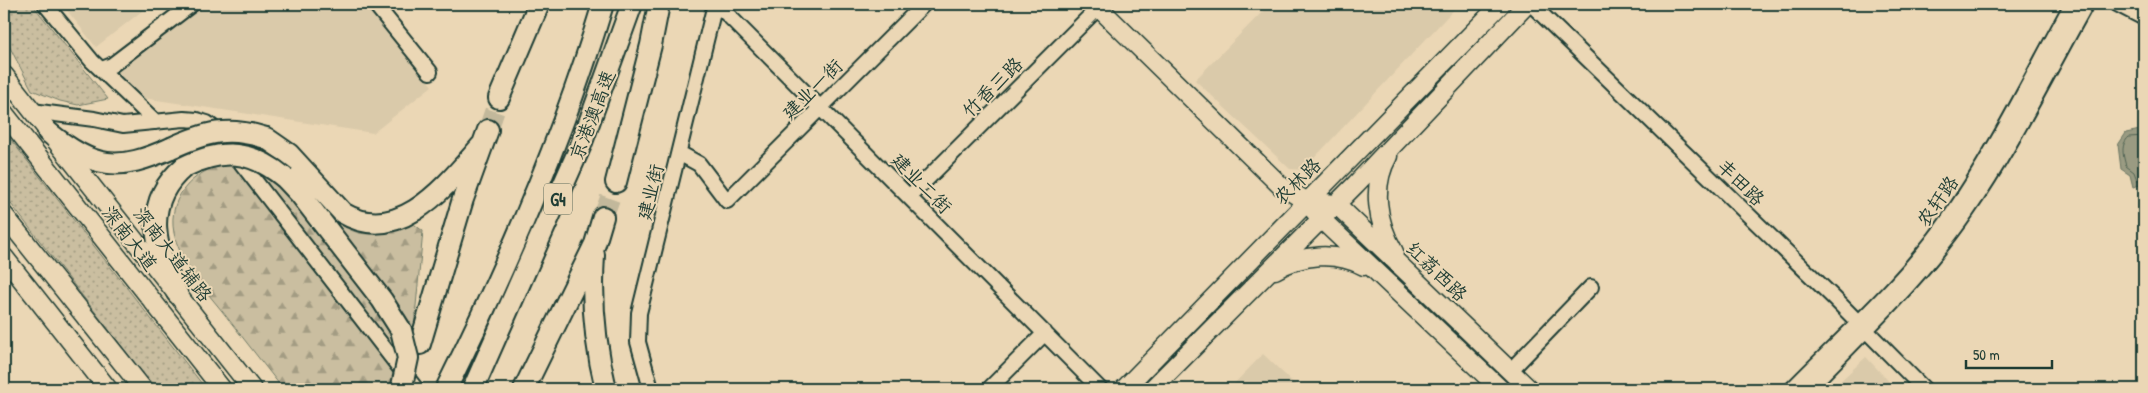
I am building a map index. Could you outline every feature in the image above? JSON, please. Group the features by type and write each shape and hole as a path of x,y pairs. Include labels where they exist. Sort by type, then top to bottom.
{"highway":[{"path":"499,98 539,4"},
{"name":"京港澳高速","path":"449,384 507,262 549,164 584,66 603,4"},
{"name":"京港澳高速","path":"473,389 581,145 632,4"},
{"path":"616,182 651,45 659,4"},
{"path":"48,132 74,152 104,163 137,162 197,136 221,131 250,133 266,138 289,154 343,213 353,219 376,223 401,218 426,202 485,138 463,199 406,388"},
{"path":"177,293 160,252 156,223 157,209 166,185 184,167 214,155 244,155 259,160 285,178 300,194 382,300 401,330 408,358 406,388"},
{"path":"524,389 595,244 603,217"},
{"path":"595,244 593,298 606,389"}],"main road":[{"name":"农林路","path":"1124,389 1501,4"},
{"path":"1152,389 1336,204 1529,4"},
{"path":"1099,5 1280,186 1306,201 1320,220 1500,389"},
{"name":"深南大道辅路","path":"4,76 252,389"},
{"name":"深南大道","path":"4,113 222,389"},
{"path":"1396,141 1378,179 1379,218 1393,251 1407,271"},
{"path":"1306,201 1336,204"},
{"name":"红荔西路","path":"1336,204 1529,389"},
{"path":"4,215 143,389"},
{"path":"4,242 36,298"},
{"path":"110,247 133,265 177,293"},
{"path":"1264,277 1278,268 1305,258 1326,256 1352,259 1383,278"},
{"path":"4,257 108,389"}],"street":[{"path":"45,4 92,60 156,122"},
{"path":"102,69 123,57 192,4"},
{"path":"375,4 430,72"},
{"name":"建业二街","path":"716,4 1100,389"},
{"name":"建业街","path":"651,389 638,342 637,322 716,4"},
{"name":"建业一街","path":"679,153 699,164 727,201 924,4"},
{"name":"丰田路","path":"1529,4 1862,325 1924,389"},
{"name":"农轩路","path":"1808,389 1949,220 2072,4"},
{"name":"农轩路","path":"1792,389 1926,265 1967,212 2008,145 2086,4"},
{"path":"2118,4 2144,18"},
{"name":"竹香三路","path":"909,197 1099,5"},
{"path":"32,111 94,119 123,125 197,120 207,123 215,129 406,388"},
{"path":"1510,371 1592,287"},
{"path":"988,389 1044,333"}],"shaded area":[{"path":"62,4 151,4 96,47"},
{"path":"202,4 366,4 432,86 373,133 137,97 117,70"},
{"path":"1270,4 1459,4 1303,170 1290,169 1195,80"},
{"path":"1263,354 1300,389 1229,389"},
{"path":"1866,357 1896,389 1832,389"}],"green space":[{"path":"4,4 32,4 108,99 78,105 60,101 32,90 4,36"},
{"path":"4,131 206,389 155,389 4,195"},
{"path":"231,163 259,171 277,182 301,208 384,319 391,337 395,362 389,389 283,389 196,278 176,241 173,226 177,200 184,189 204,172 217,166"},
{"path":"313,201 337,222 358,232 369,234 381,233 411,222 423,231 413,338"}],"water":[{"path":"2144,131 2144,153 2142,154 2144,184 2133,187 2130,175 2121,169 2118,145 2126,133"}],"tunnel":[{"path":"488,130 499,98"},
{"path":"603,217 616,182"}]}
